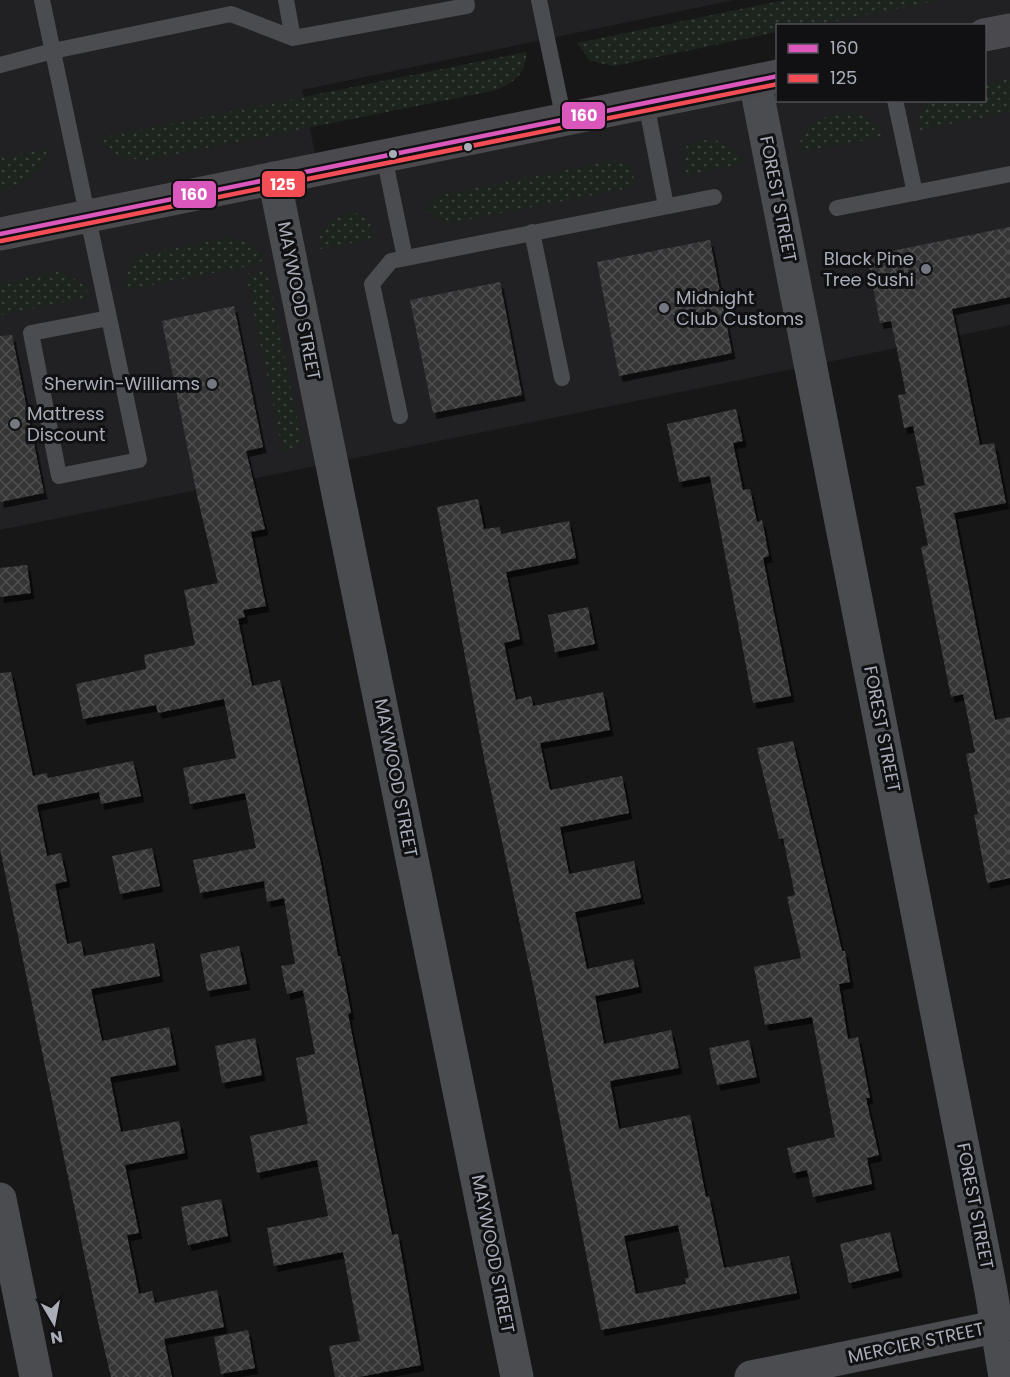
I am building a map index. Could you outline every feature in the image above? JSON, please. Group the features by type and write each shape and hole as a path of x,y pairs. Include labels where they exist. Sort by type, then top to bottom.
{"main road":[{"path":"986,35 1010,30"},
{"path":"0,234 766,79"}],"street":[{"name":"FOREST STREET","path":"766,79 1004,1325 1005,1377"},
{"name":"MAYWOOD STREET","path":"274,178 518,1377"},
{"path":"0,1199 36,1377"},
{"name":"MERCIER STREET","path":"751,1377 1004,1325"}],"lane":[{"path":"42,0 139,459 58,476 31,333 109,318"},
{"path":"286,0 293,38"},
{"path":"538,0 564,120"},
{"path":"0,65 230,7 293,38 470,2"},
{"path":"895,102 915,193"},
{"path":"646,103 666,206"},
{"path":"384,156 405,258"},
{"path":"837,208 1010,174"},
{"path":"400,416 372,284 391,261 714,197"},
{"path":"532,232 562,378"}],"shaded area":[{"path":"0,0 734,0 302,90 318,169 776,76 776,102 986,102 986,24 807,24 802,0 1010,0 1010,325 0,530"},
{"path":"785,0 939,0 820,24 776,24 776,32 614,66 590,61 577,43"},
{"path":"526,52 524,67 517,78 492,91 146,160 120,156 109,149 100,138"},
{"path":"1010,79 1010,112 919,130 920,114 927,102 986,102 986,84"},
{"path":"850,112 870,120 882,137 798,152 804,133 815,122 822,118"},
{"path":"711,139 730,147 744,163 683,176 687,144"},
{"path":"47,149 37,172 17,185 0,190 0,158"},
{"path":"615,160 625,163 633,171 634,187 445,224 428,211 429,203 435,196"},
{"path":"354,212 367,218 375,233 373,239 319,249 324,229 334,220"},
{"path":"226,238 248,244 263,260 254,265 126,290 127,273 134,256"},
{"path":"61,271 84,285 89,297 0,315 0,284"},
{"path":"267,271 302,443 283,452 246,274"}],"building":[{"path":"1010,227 1010,297 952,309 980,445 994,443 1006,503 954,513 995,720 1010,717 1010,878 987,883 974,815 978,814 966,754 975,752 963,694 951,697 921,547 928,545 916,487 925,485 913,426 904,428 898,395 906,394 891,321 880,323 867,256"},
{"name":"Midnight Club Customs","path":"710,240 732,353 619,376 597,262"},
{"path":"500,282 522,395 433,413 410,300"},
{"path":"234,306 263,447 246,451 265,529 251,532 266,606 243,610 245,617 238,619 252,686 280,680 321,864 338,956 340,956 351,1013 348,1014 392,1235 398,1234 421,1365 359,1377 335,1377 329,1346 360,1341 343,1252 274,1266 267,1228 328,1216 317,1160 257,1173 250,1136 308,1124 296,1058 315,1054 303,990 287,994 281,966 295,964 284,898 267,902 264,881 200,893 193,860 256,848 245,793 190,804 183,768 236,758 224,699 158,713 156,705 83,719 76,684 146,669 144,655 195,645 184,590 218,583 198,500 162,321"},
{"name":"Mattress Discount","path":"12,335 44,493 0,502 0,336"},
{"path":"736,409 743,441 733,443 743,490 750,489 757,522 762,520 769,556 763,558 791,696 753,703 710,476 679,482 667,424"},
{"path":"478,499 484,529 500,527 501,534 569,521 576,558 506,572 520,639 504,643 516,700 531,696 533,706 603,692 610,730 540,743 550,790 622,776 629,813 560,827 569,874 634,861 641,898 575,912 587,969 633,959 639,987 595,996 604,1044 671,1030 679,1068 610,1081 619,1129 690,1115 706,1197 709,1196 724,1268 789,1256 797,1293 601,1330 534,989 485,763 437,507","holes":["678,1225 689,1278 685,1278 686,1284 636,1294 624,1236"]},
{"path":"27,565 31,593 0,597 0,568"},
{"path":"588,607 595,644 555,652 548,615"},
{"path":"11,672 33,776 47,773 48,778 133,761 141,796 101,804 99,792 37,805 47,856 61,853 67,881 55,884 67,944 81,941 84,956 154,943 160,976 91,989 102,1041 169,1027 176,1065 110,1077 121,1132 179,1121 185,1153 125,1165 139,1233 127,1235 139,1294 152,1291 155,1303 217,1290 224,1327 164,1339 172,1377 111,1377 100,1331 0,849 0,673"},
{"path":"793,741 842,951 845,951 850,982 839,984 848,1039 858,1037 870,1098 866,1098 879,1155 867,1158 872,1184 813,1197 807,1170 793,1173 787,1148 835,1137 812,1017 765,1025 754,967 801,958 787,897 795,895 783,838 779,839 757,748"},
{"path":"152,848 160,886 120,894 112,856"},
{"path":"239,946 247,984 207,991 200,954"},
{"path":"255,1038 262,1075 222,1083 215,1046"},
{"path":"749,1040 757,1077 717,1085 709,1048"},
{"path":"221,1199 228,1236 188,1245 181,1207"},
{"path":"890,1232 899,1271 849,1283 840,1244"},
{"path":"248,1330 255,1368 221,1374 214,1337"}],"transit line":[{"name":"160","path":"0,234 776,76"},
{"name":"125","path":"1,241 776,84"}],"place":[{"name":"Black Pine Tree Sushi","path":"926,269"},
{"name":"Midnight Club Customs","path":"664,308"},
{"name":"Sherwin-Williams","path":"212,384"},
{"name":"Mattress Discount","path":"15,424"}]}
